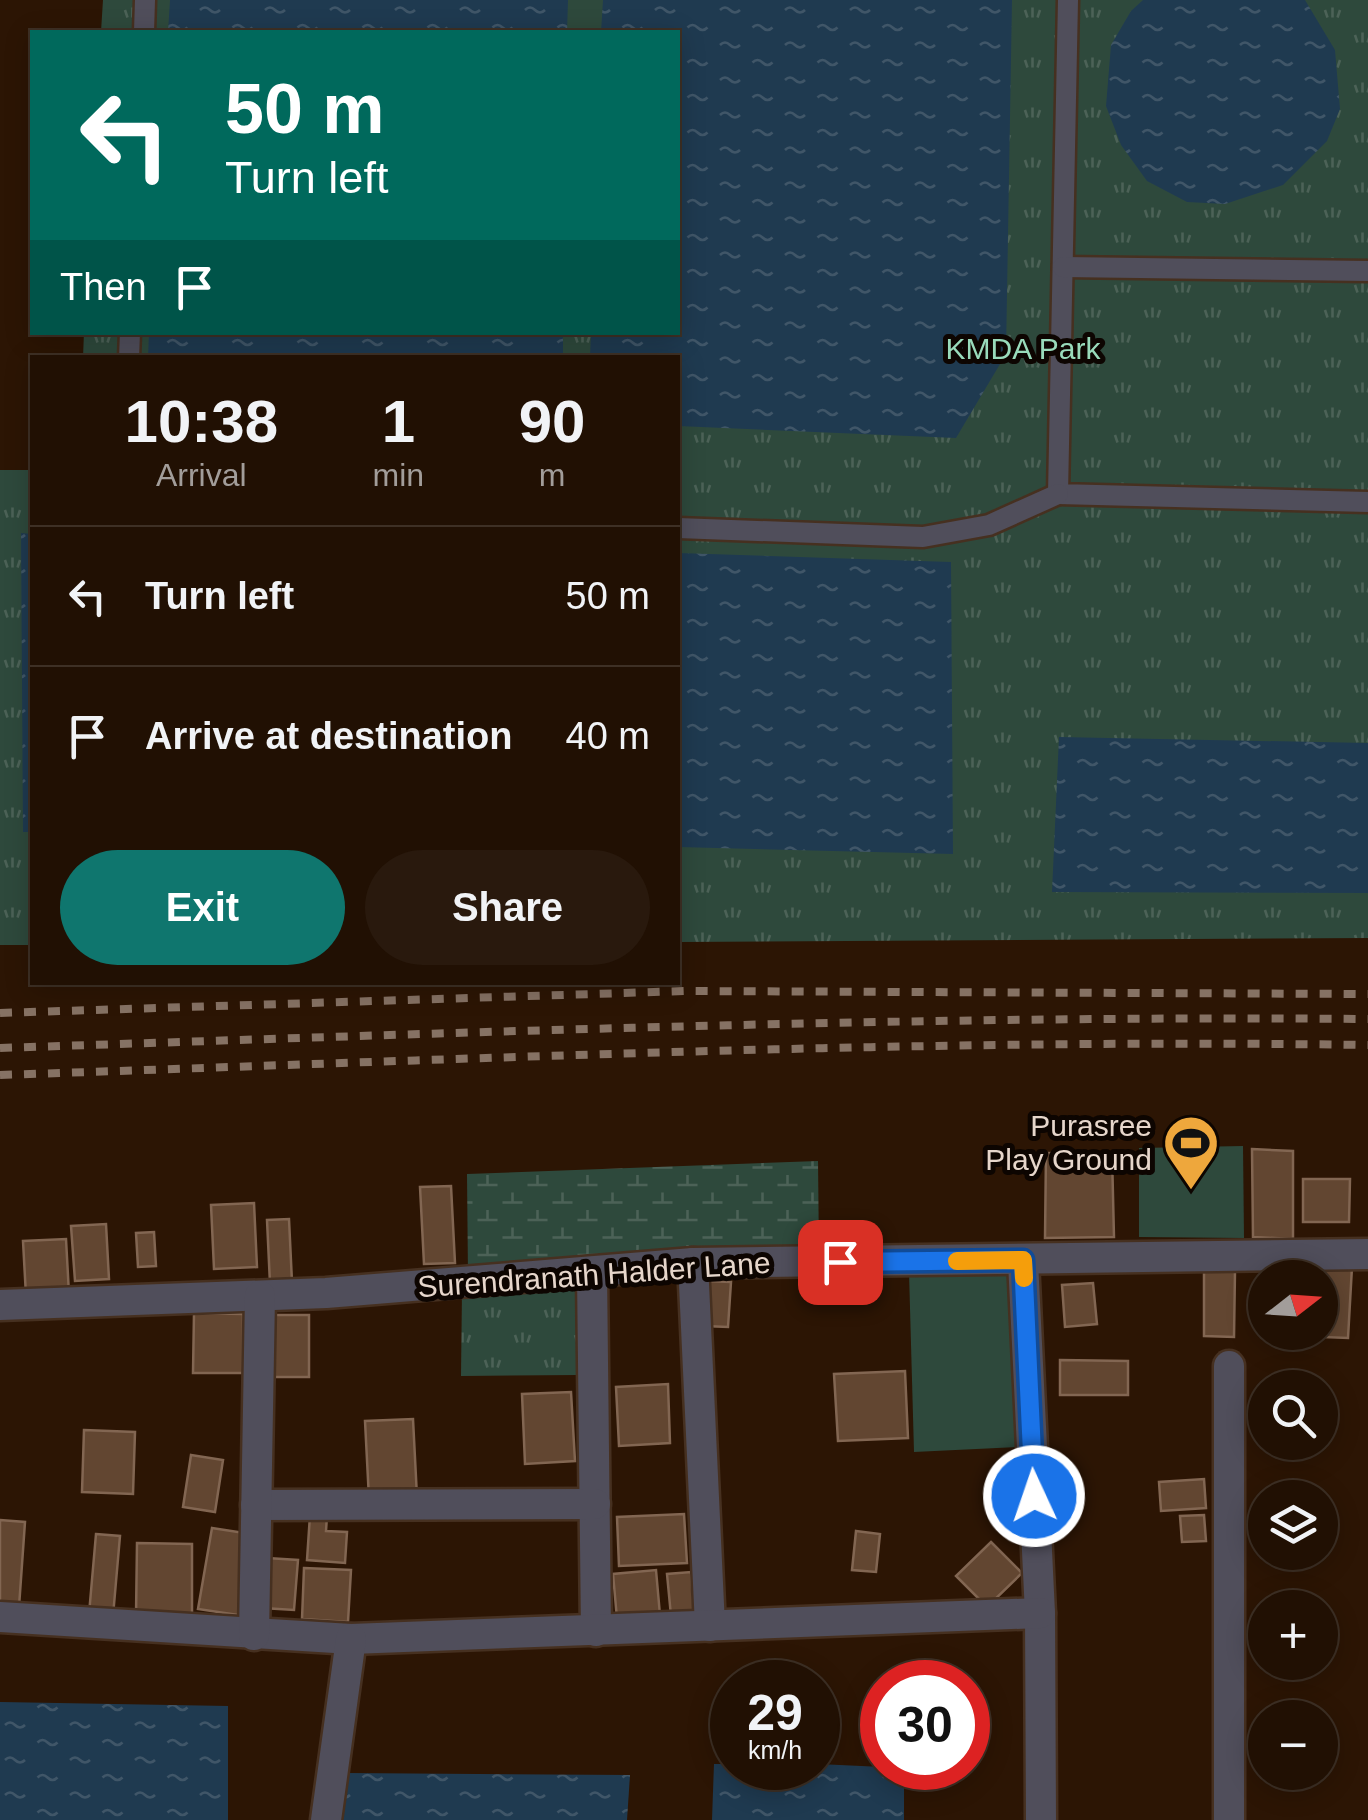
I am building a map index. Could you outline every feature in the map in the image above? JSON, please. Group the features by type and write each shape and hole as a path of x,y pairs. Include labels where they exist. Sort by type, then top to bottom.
{"street":[{"name":"Surendranath Halder Lane","path":"0,1305 260,1296 693,1263 1368,1254"},
{"path":"1023,1260 1040,1613 1042,1820"},
{"path":"693,1263 710,1626"},
{"path":"592,1272 596,1631"},
{"path":"254,1635 260,1296"},
{"path":"1229,1366 1229,1820"},
{"path":"256,1505 595,1504"},
{"path":"0,1618 350,1638 1040,1613"},
{"path":"326,1820 350,1638"}],"lane":[{"path":"144,30 145,0"},
{"path":"1058,494 1068,0"},
{"path":"1062,267 1368,270"},
{"path":"680,528 923,536 989,525 1058,494 1368,502"}],"green space":[{"name":"KMDA Park","path":"103,0 1368,0 1368,938 680,942 680,355 83,355 84,335 680,335 680,30 101,30"},
{"path":"0,470 30,470 30,945 0,945"},
{"name":"Purasree Play Ground","path":"1243,1146 1244,1238 1139,1237 1139,1148"},
{"path":"818,1161 819,1256 468,1275 467,1174"},
{"path":"1014,1270 1019,1447 914,1452 909,1272"},
{"path":"576,1283 577,1375 461,1376 462,1292"}],"water":[{"path":"170,0 568,0 567,30 168,30"},
{"path":"603,0 1012,0 1006,354 956,438 680,426 680,355 590,355 591,335 680,335 680,30 601,30"},
{"path":"1143,0 1305,0 1335,50 1340,109 1327,141 1283,185 1225,204 1187,202 1147,181 1121,145 1106,106 1111,45 1131,11"},
{"path":"149,335 563,335 563,355 148,355"},
{"path":"21,533 30,534 30,832 23,832"},
{"path":"680,553 951,562 953,854 680,847"},
{"path":"1059,737 1368,743 1368,893 1052,892"},
{"path":"0,1702 228,1706 228,1820 0,1820"},
{"path":"840,1765 860,1766 860,1790 904,1790 904,1820 712,1820 713,1790 840,1790"},
{"path":"345,1773 630,1775 627,1820 340,1820"}],"building":[{"path":"1252,1149 1293,1151 1293,1239 1253,1237"},
{"path":"1046,1153 1112,1154 1114,1237 1045,1238"},
{"path":"1303,1179 1350,1179 1349,1222 1303,1222"},
{"path":"451,1186 455,1263 424,1264 420,1187"},
{"path":"254,1203 257,1267 214,1269 211,1205"},
{"path":"289,1219 292,1282 270,1284 267,1220"},
{"path":"106,1224 109,1279 75,1281 71,1226"},
{"path":"154,1232 156,1266 138,1267 136,1233"},
{"path":"66,1239 69,1294 26,1296 23,1241"},
{"path":"1338,1266 1352,1267 1348,1338 1338,1338"},
{"path":"1204,1270 1235,1271 1234,1337 1204,1336"},
{"path":"706,1281 731,1282 728,1327 704,1326"},
{"path":"1093,1283 1097,1324 1065,1327 1062,1285"},
{"path":"194,1313 243,1314 243,1373 193,1373"},
{"path":"272,1315 309,1315 309,1377 272,1377"},
{"path":"1060,1360 1128,1361 1128,1395 1060,1395"},
{"path":"905,1371 908,1438 838,1441 834,1374"},
{"path":"668,1384 670,1443 619,1446 616,1387"},
{"path":"571,1392 575,1461 525,1464 522,1394"},
{"path":"413,1419 417,1497 369,1499 365,1421"},
{"path":"84,1430 135,1432 133,1494 82,1492"},
{"path":"191,1455 223,1460 215,1512 183,1507"},
{"path":"1204,1479 1206,1508 1161,1511 1159,1482"},
{"path":"684,1514 687,1563 619,1566 617,1517"},
{"path":"310,1515 327,1516 326,1531 347,1532 345,1563 307,1560"},
{"path":"1204,1515 1206,1541 1182,1542 1180,1516"},
{"path":"0,1520 25,1522 19,1607 0,1605"},
{"path":"212,1528 251,1534 238,1615 198,1609"},
{"path":"856,1531 880,1534 876,1572 852,1570"},
{"path":"96,1534 120,1536 113,1616 89,1614"},
{"path":"991,1542 1022,1573 987,1607 956,1576"},
{"path":"137,1543 192,1544 192,1616 136,1616"},
{"path":"267,1558 298,1560 294,1610 263,1608"},
{"path":"304,1568 351,1570 348,1622 302,1619"},
{"path":"656,1570 660,1615 617,1619 613,1574"},
{"path":"691,1572 694,1614 671,1616 667,1574"}],"railway":[{"path":"0,1013 686,991 1368,994"},
{"path":"0,1048 855,1022 1368,1019"},
{"path":"0,1075 855,1047 1368,1045"}],"slow traffic":[{"path":"957,1261 1023,1260 1024,1278"}],"place":[{"name":"Purasree Play Ground","path":"1191,1192"}],"route":[{"path":"840,1262 1023,1260 1034,1496"}]}
